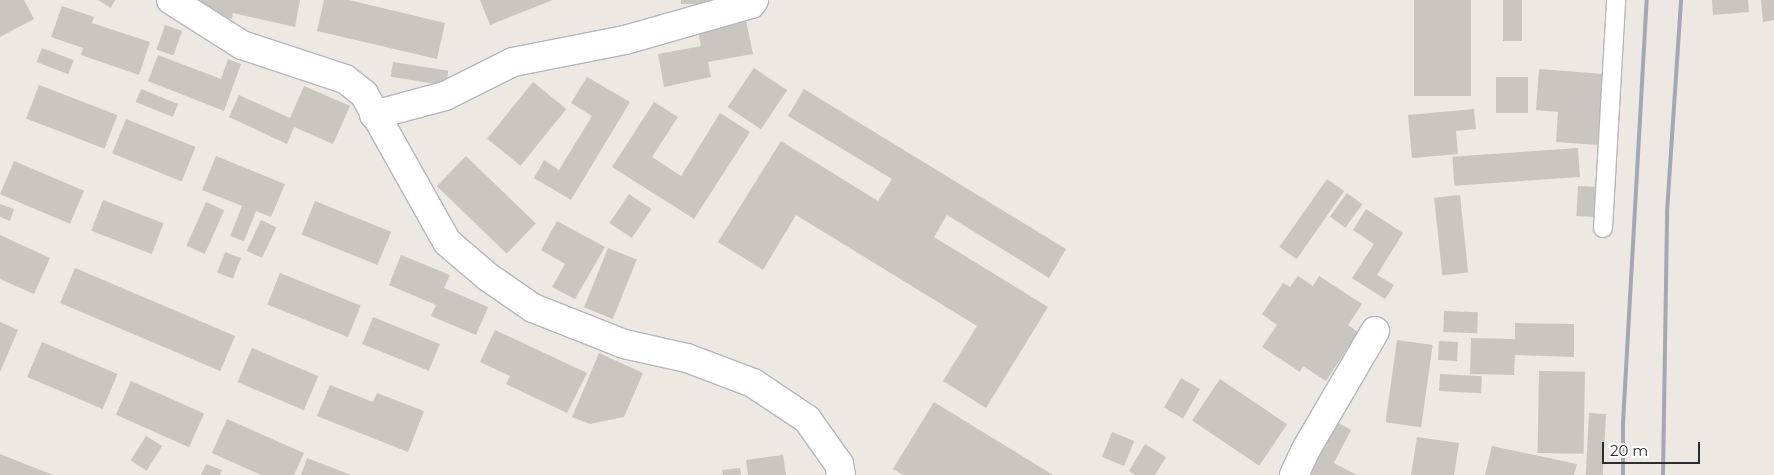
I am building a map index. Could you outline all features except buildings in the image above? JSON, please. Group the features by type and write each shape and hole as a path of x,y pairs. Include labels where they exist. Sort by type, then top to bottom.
{"street":[{"path":"171,0 242,45 345,79 364,94 374,115 448,242 488,276 542,312 624,344 687,358 752,383 807,419 839,464 841,475"},
{"path":"374,115 445,96 513,62 625,40 751,4 754,0"},
{"path":"1294,475 1375,332"}],"lane":[{"path":"1603,228 1616,0"}],"railway":[{"path":"1623,475 1623,423 1647,0"},
{"path":"1663,475 1667,212 1681,0"}]}
